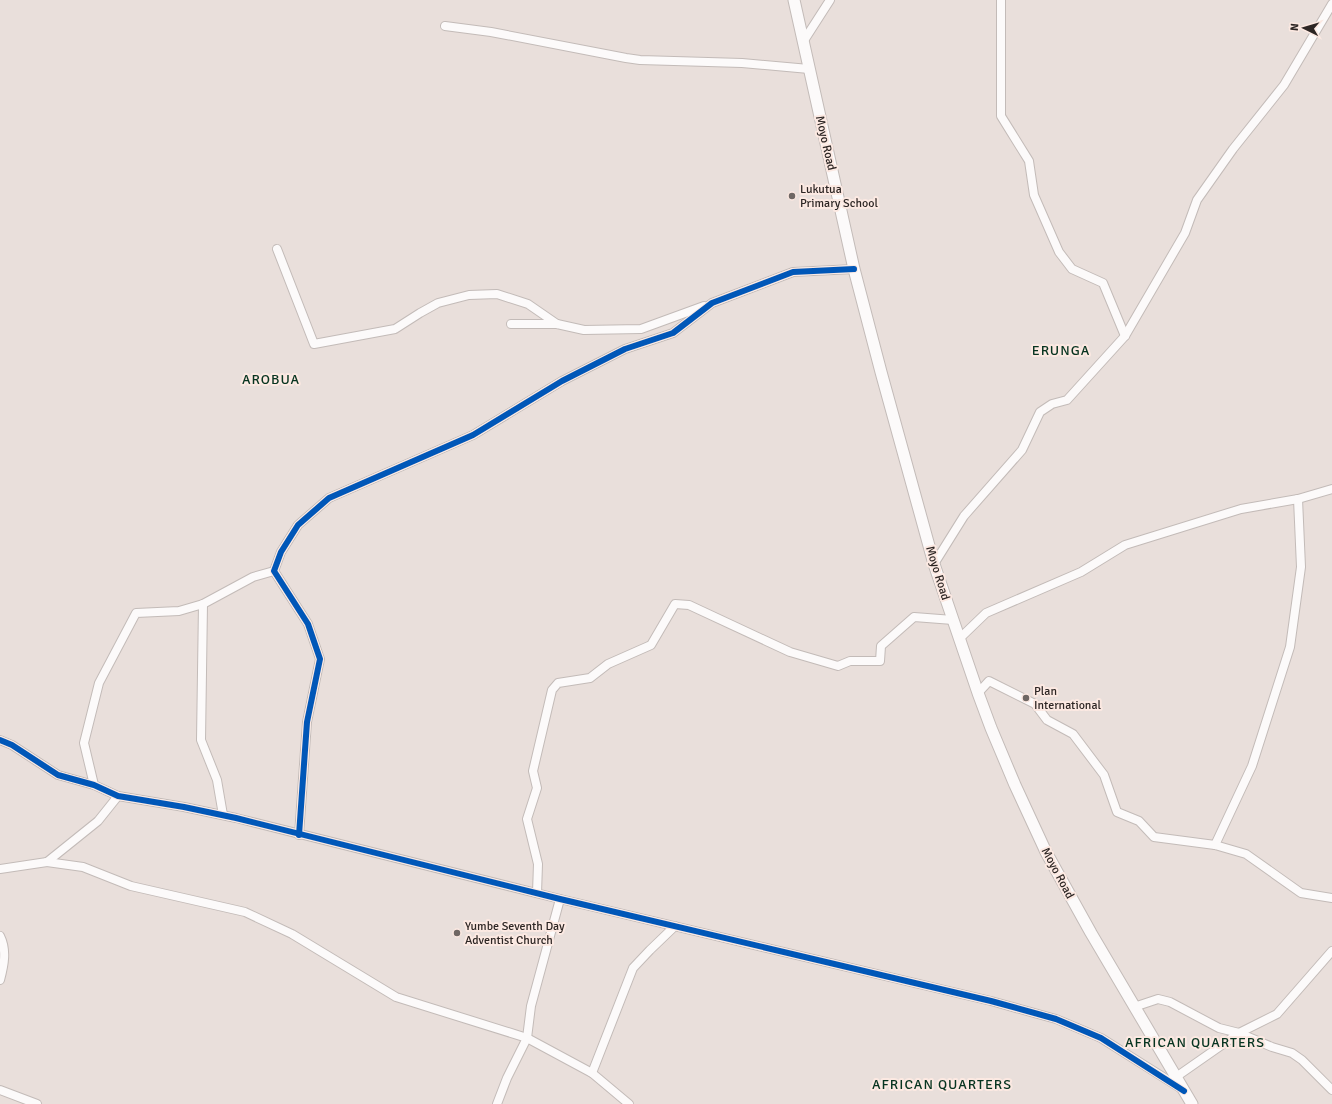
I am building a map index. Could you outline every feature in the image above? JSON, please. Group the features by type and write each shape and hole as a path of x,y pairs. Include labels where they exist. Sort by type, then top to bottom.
{"main road":[{"name":"Moyo Road","path":"794,0 854,269 934,564 978,693 1015,785 1046,852 1091,933 1192,1104"}],"street":[{"path":"803,42 830,0"},
{"path":"1001,0 1001,116 1029,161 1034,195 1059,252 1072,270 1103,283 1125,336"},
{"path":"934,564 964,516 1022,450 1040,412 1052,404 1067,400 1125,336 1185,233 1197,200 1233,149 1284,85 1332,3 1327,0"},
{"path":"445,26 491,32 640,60 742,63 809,69"},
{"path":"277,249 314,344 395,329 438,303 469,296 497,294 528,304 557,324"},
{"path":"511,324 557,324 584,330 641,329 794,272 854,269"},
{"path":"274,571 281,552 298,525 329,498 473,435 562,381 625,349 672,333 712,303"},
{"path":"959,639 986,613 1080,572 1125,545 1241,509 1298,498 1332,489"},
{"path":"1215,844 1252,766 1290,647 1301,567 1298,498"},
{"path":"94,785 84,744 99,683 136,612 179,611 203,604 253,577 274,571"},
{"path":"274,571 308,624 320,659 308,722 299,835"},
{"path":"203,604 201,740 217,780 223,816"},
{"path":"537,893 538,864 527,819 537,788 533,771 552,690 558,683 590,678 608,664 651,645 674,604 688,605 790,652 838,666 850,661 880,661 880,646 914,618 953,620"},
{"path":"978,693 989,681 1035,704 1048,720 1073,734 1104,775 1117,812 1139,821 1154,837 1215,844 1246,854 1301,893 1332,898"},
{"path":"0,740 12,745 58,775 94,785 118,796 223,816 560,899 991,1001 1056,1019 1101,1038 1184,1091"},
{"path":"47,862 98,821 118,796"},
{"path":"0,869 47,862 83,867 130,886 244,912 292,934 396,998 527,1038 592,1073 629,1104"},
{"path":"497,1104 507,1078 527,1038 531,1006 560,899"},
{"path":"592,1073 633,968 675,926"},
{"path":"0,936 5,960 0,980"},
{"path":"1176,1077 1239,1033 1277,1014 1332,951"},
{"path":"1134,1007 1158,999 1170,1002 1219,1028 1239,1033 1272,1047 1292,1053 1302,1060 1332,1090"},
{"path":"0,1090 37,1104"}],"cycle path":[{"path":"299,835 307,722 320,659 308,624 274,571 281,552 298,525 329,498 473,435 562,381 625,349 673,333 712,303 793,272 854,269"},
{"path":"0,740 12,745 58,775 94,785 118,796 184,807 236,818 560,899 991,1001 1056,1019 1101,1038 1184,1091"}],"place":[{"name":"Lukutua Primary School","path":"792,196"},
{"name":"Plan International","path":"1026,698"},
{"name":"Yumbe Seventh Day Adventist Church","path":"457,933"}],"district":[{"name":"ERUNGA","path":"1061,350"},
{"name":"AROBUA","path":"271,379"},
{"name":"AFRICAN QUARTERS","path":"1195,1042"},
{"name":"AFRICAN QUARTERS","path":"942,1084"}]}
